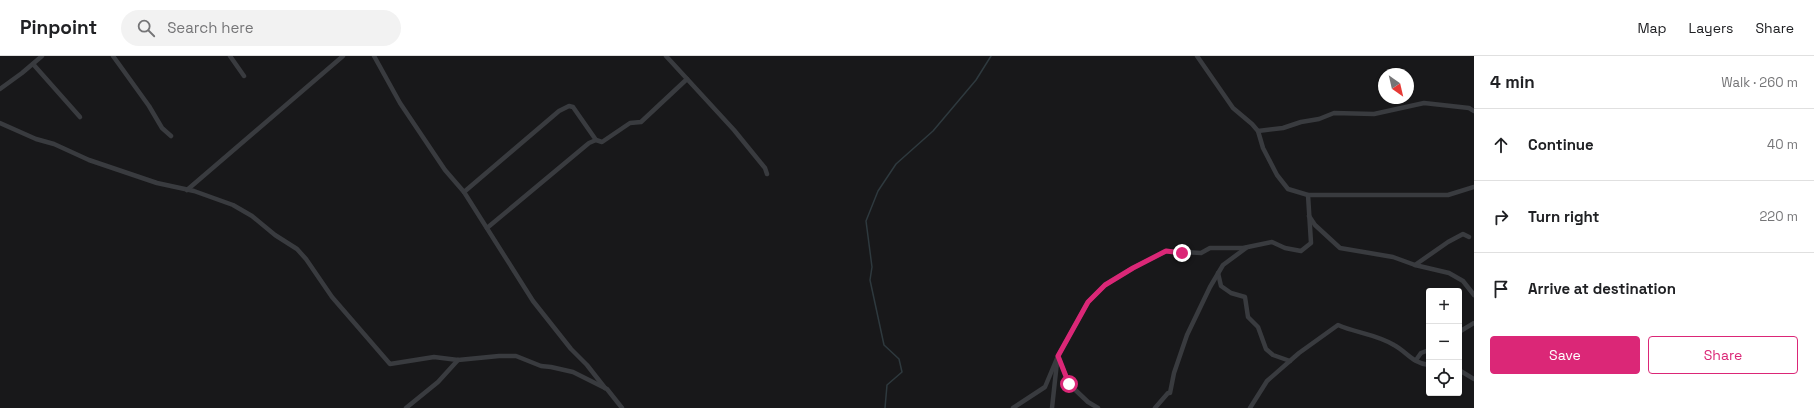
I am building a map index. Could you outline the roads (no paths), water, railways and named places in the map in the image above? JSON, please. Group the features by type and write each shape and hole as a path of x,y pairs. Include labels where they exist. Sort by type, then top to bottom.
{"street":[{"path":"0,90 42,56"},
{"path":"113,56 149,106 162,128 171,136"},
{"path":"230,56 244,76"},
{"path":"187,190 343,56"},
{"path":"374,56 400,103 445,170 464,192 534,301 571,349 587,365 622,408"},
{"path":"666,56 734,130 765,168 767,174"},
{"path":"1198,56 1233,108 1258,131 1263,148 1277,175 1288,189 1308,195 1448,195 1474,187"},
{"path":"33,64 80,117"},
{"path":"464,192 559,111 569,106 573,107 596,140 602,142 630,123 641,122 687,79"},
{"path":"1258,131 1283,128 1301,122 1319,119 1334,113 1374,114 1424,103 1469,108 1474,111"},
{"path":"0,123 36,139 54,144 89,160 157,183 194,191 252,216 274,235 297,249 306,259 332,297 390,364 434,357 458,360 516,356 541,366 551,366 573,372 606,390"},
{"path":"487,228 589,143 596,140"},
{"path":"1013,408 1045,387 1058,356 1088,302 1105,285 1133,268 1166,251 1201,254 1210,248 1248,248 1272,242 1285,248 1301,250 1311,243 1308,195"},
{"path":"1309,216 1315,225 1340,248 1393,257 1415,265 1448,273 1463,281 1474,295"},
{"path":"1415,265 1463,234 1469,237"},
{"path":"1155,408 1168,393 1170,393 1174,372 1187,335 1218,272 1223,264 1248,248"},
{"path":"1218,272 1221,286 1231,293 1245,297 1248,317 1258,327 1266,349 1273,355 1290,361"},
{"path":"1462,330 1474,323"},
{"path":"1250,408 1267,381 1290,361 1338,325 1350,330 1376,336 1396,346 1409,358 1426,364"},
{"path":"1416,360 1421,353 1426,351"},
{"path":"1052,408 1058,356"},
{"path":"1058,356 1069,384 1088,402 1098,408"},
{"path":"406,408 438,382 458,360"},
{"path":"1462,372 1474,379"}],"waterway":[{"path":"885,408 887,385 902,372 899,359 884,345 870,280 872,267 866,221 878,191 896,164 933,131 976,80 991,56"}]}
